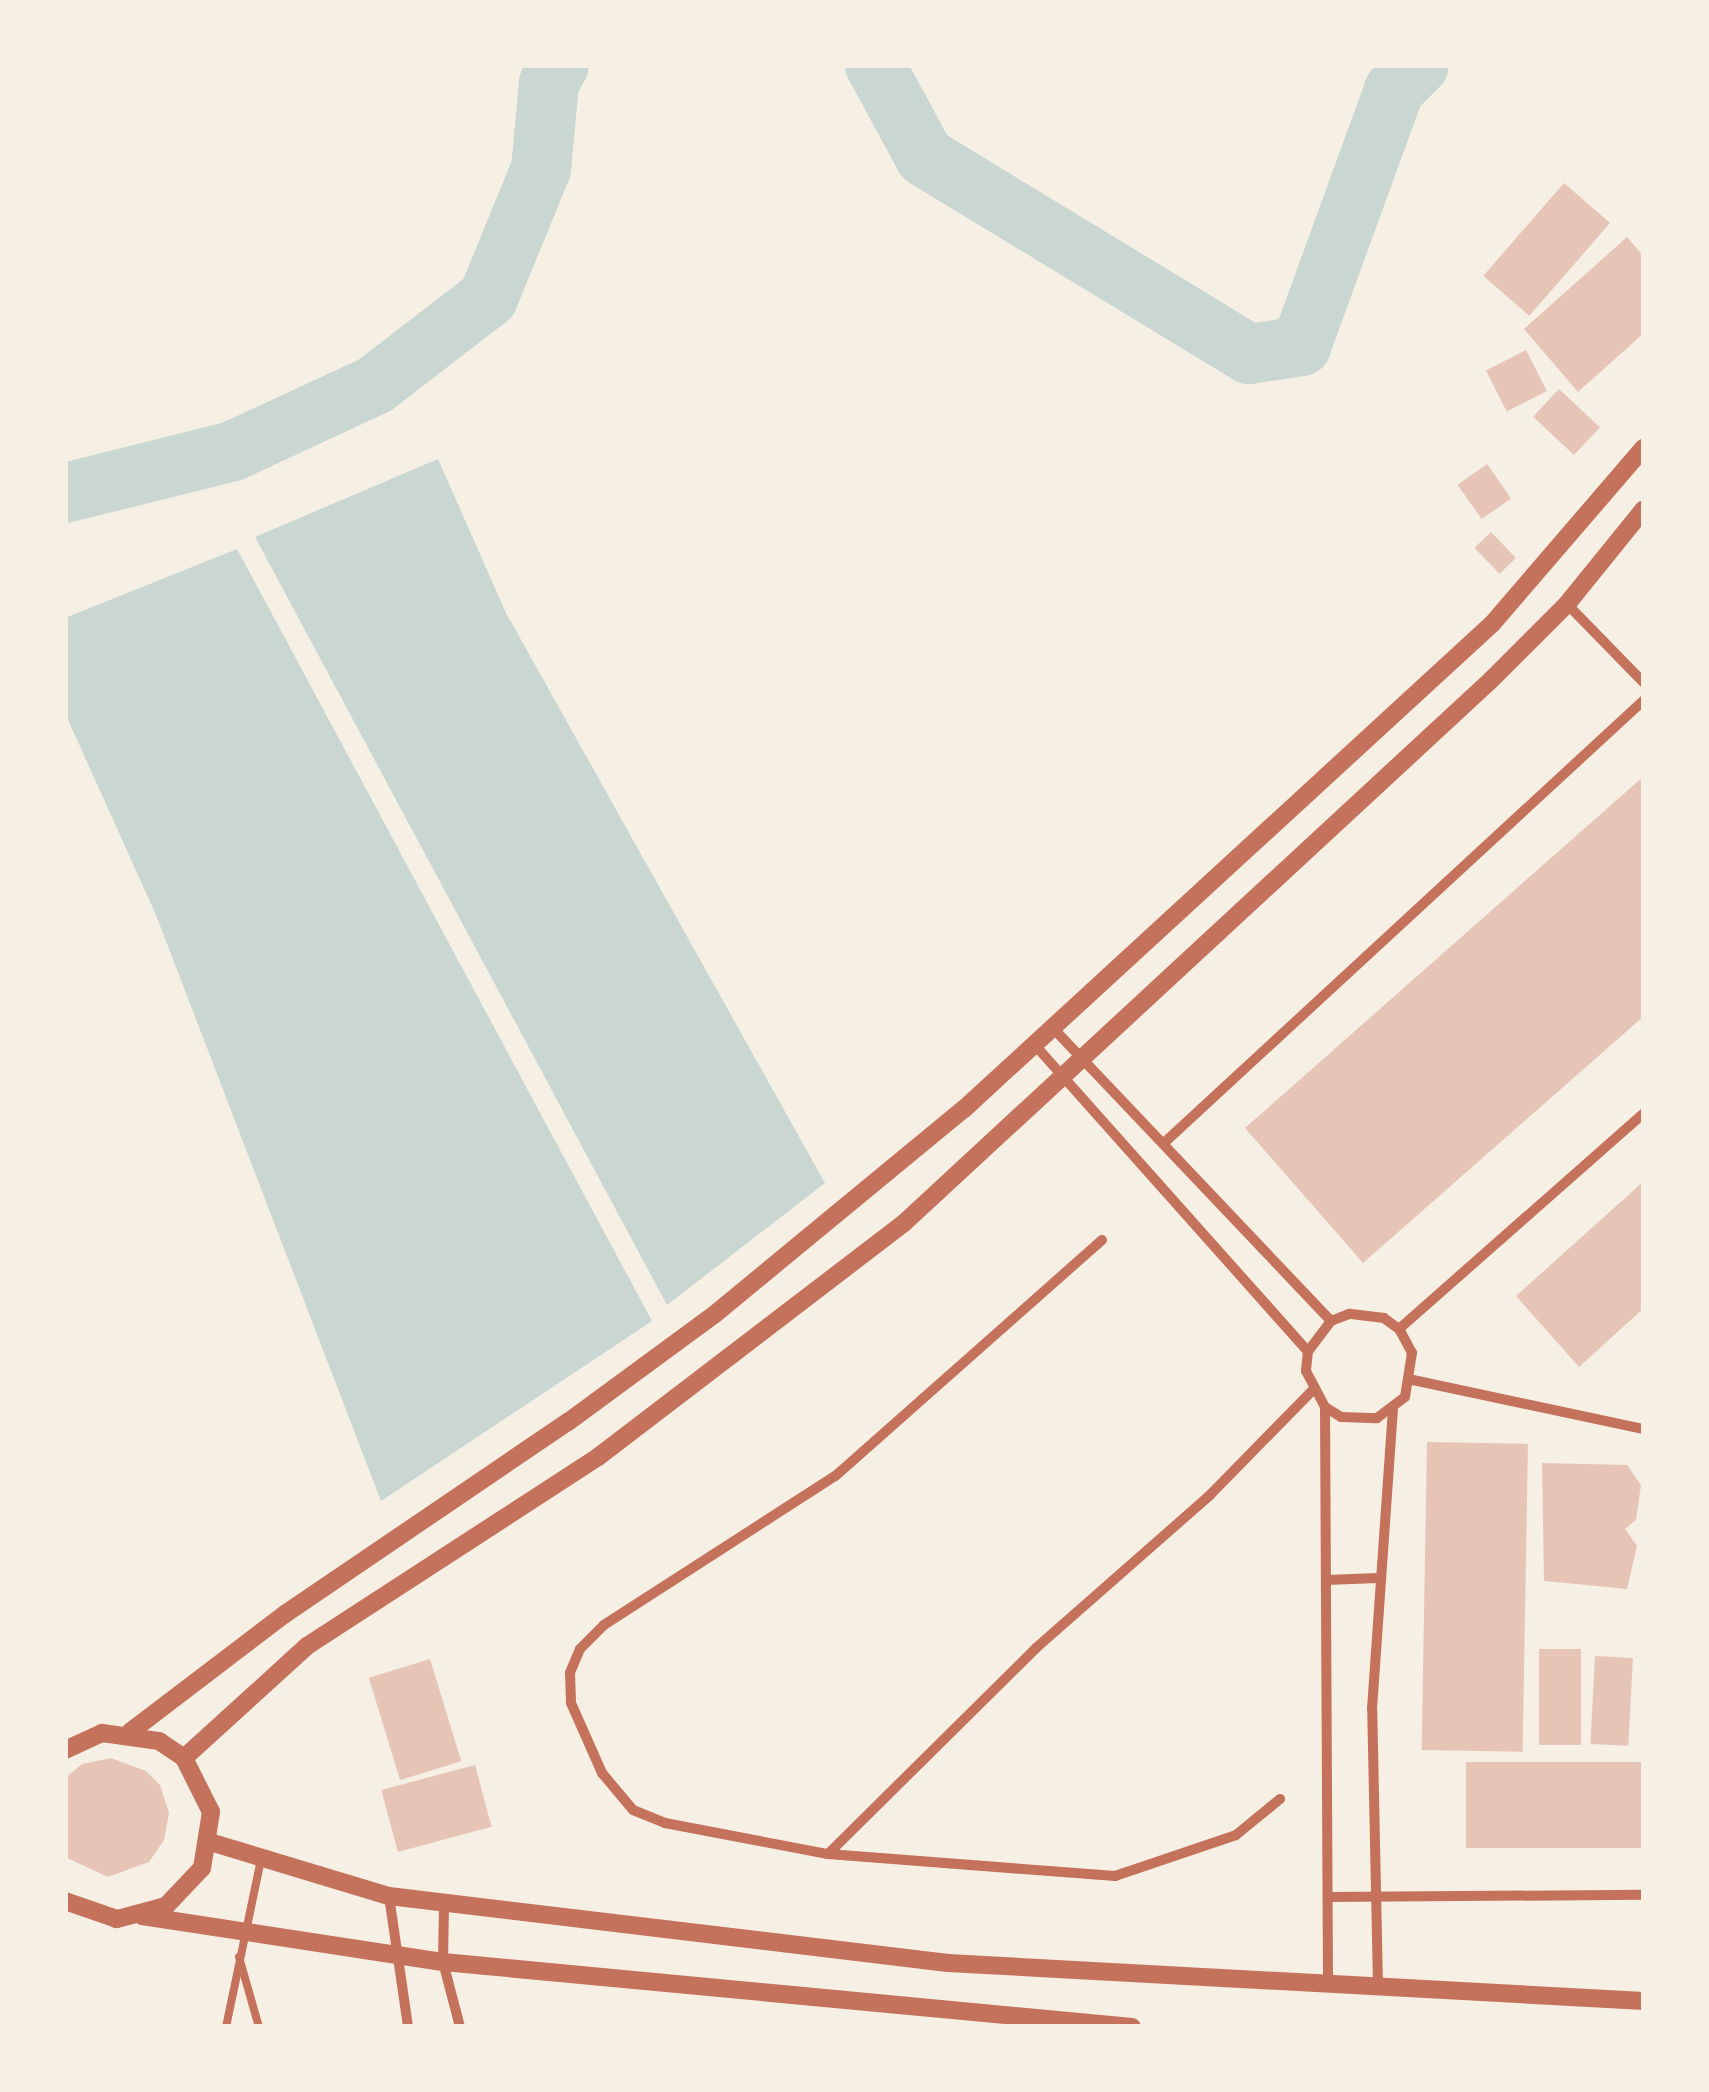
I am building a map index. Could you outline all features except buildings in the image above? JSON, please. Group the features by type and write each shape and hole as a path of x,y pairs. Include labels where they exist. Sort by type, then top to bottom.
{"street":[{"path":"130,1732 272,1624 715,1314 1034,1044 1492,624 1644,448"},
{"path":"184,1758 307,1646 598,1457 820,1292 1084,1059 1568,604 1644,509"},
{"path":"1568,604 1644,683"},
{"path":"1166,1142 1644,700"},
{"path":"1052,1027 1108,1080 1331,1321"},
{"path":"1034,1044 1065,1074 1308,1350 1312,1391 1325,1407 1358,1420 1393,1410"},
{"path":"1399,1329 1644,1113"},
{"path":"1102,1240 835,1476 604,1625 580,1649 570,1672 571,1703 602,1773 633,1810 664,1823 828,1854 1114,1876 1236,1835 1280,1799"},
{"path":"1308,1350 1331,1321 1367,1313 1399,1329 1412,1353 1412,1380 1393,1410 1378,1578 1378,1986"},
{"path":"1412,1380 1644,1429"},
{"path":"828,1854 1036,1648 1210,1495 1312,1391"},
{"path":"1325,1407 1328,1984"},
{"path":"1326,1580 1378,1578"},
{"path":"65,1750 102,1733 130,1732 159,1741 184,1758 202,1783 210,1842 187,1889 142,1916"},
{"path":"210,1842 389,1896 444,1905 1014,1970 1644,2001"},
{"path":"1328,1897 1644,1895"},
{"path":"389,1896 400,1996 408,2027"},
{"path":"65,1900 93,1915 142,1916 444,1962 1132,2027"},
{"path":"444,1905 444,1962 460,2027"}],"lane":[{"path":"226,2027 242,1933 260,1860"},
{"path":"239,1956 259,2027"}],"shaded area":[{"path":"438,459 506,613 825,1183 667,1305 255,537"},
{"path":"237,549 652,1321 381,1501 156,915 65,713 65,618"}],"waterway":[{"path":"65,493 233,451 375,385 488,298 541,169 549,83 559,65"},
{"path":"875,65 925,157 1249,354 1301,346 1394,90 1419,65"}]}
